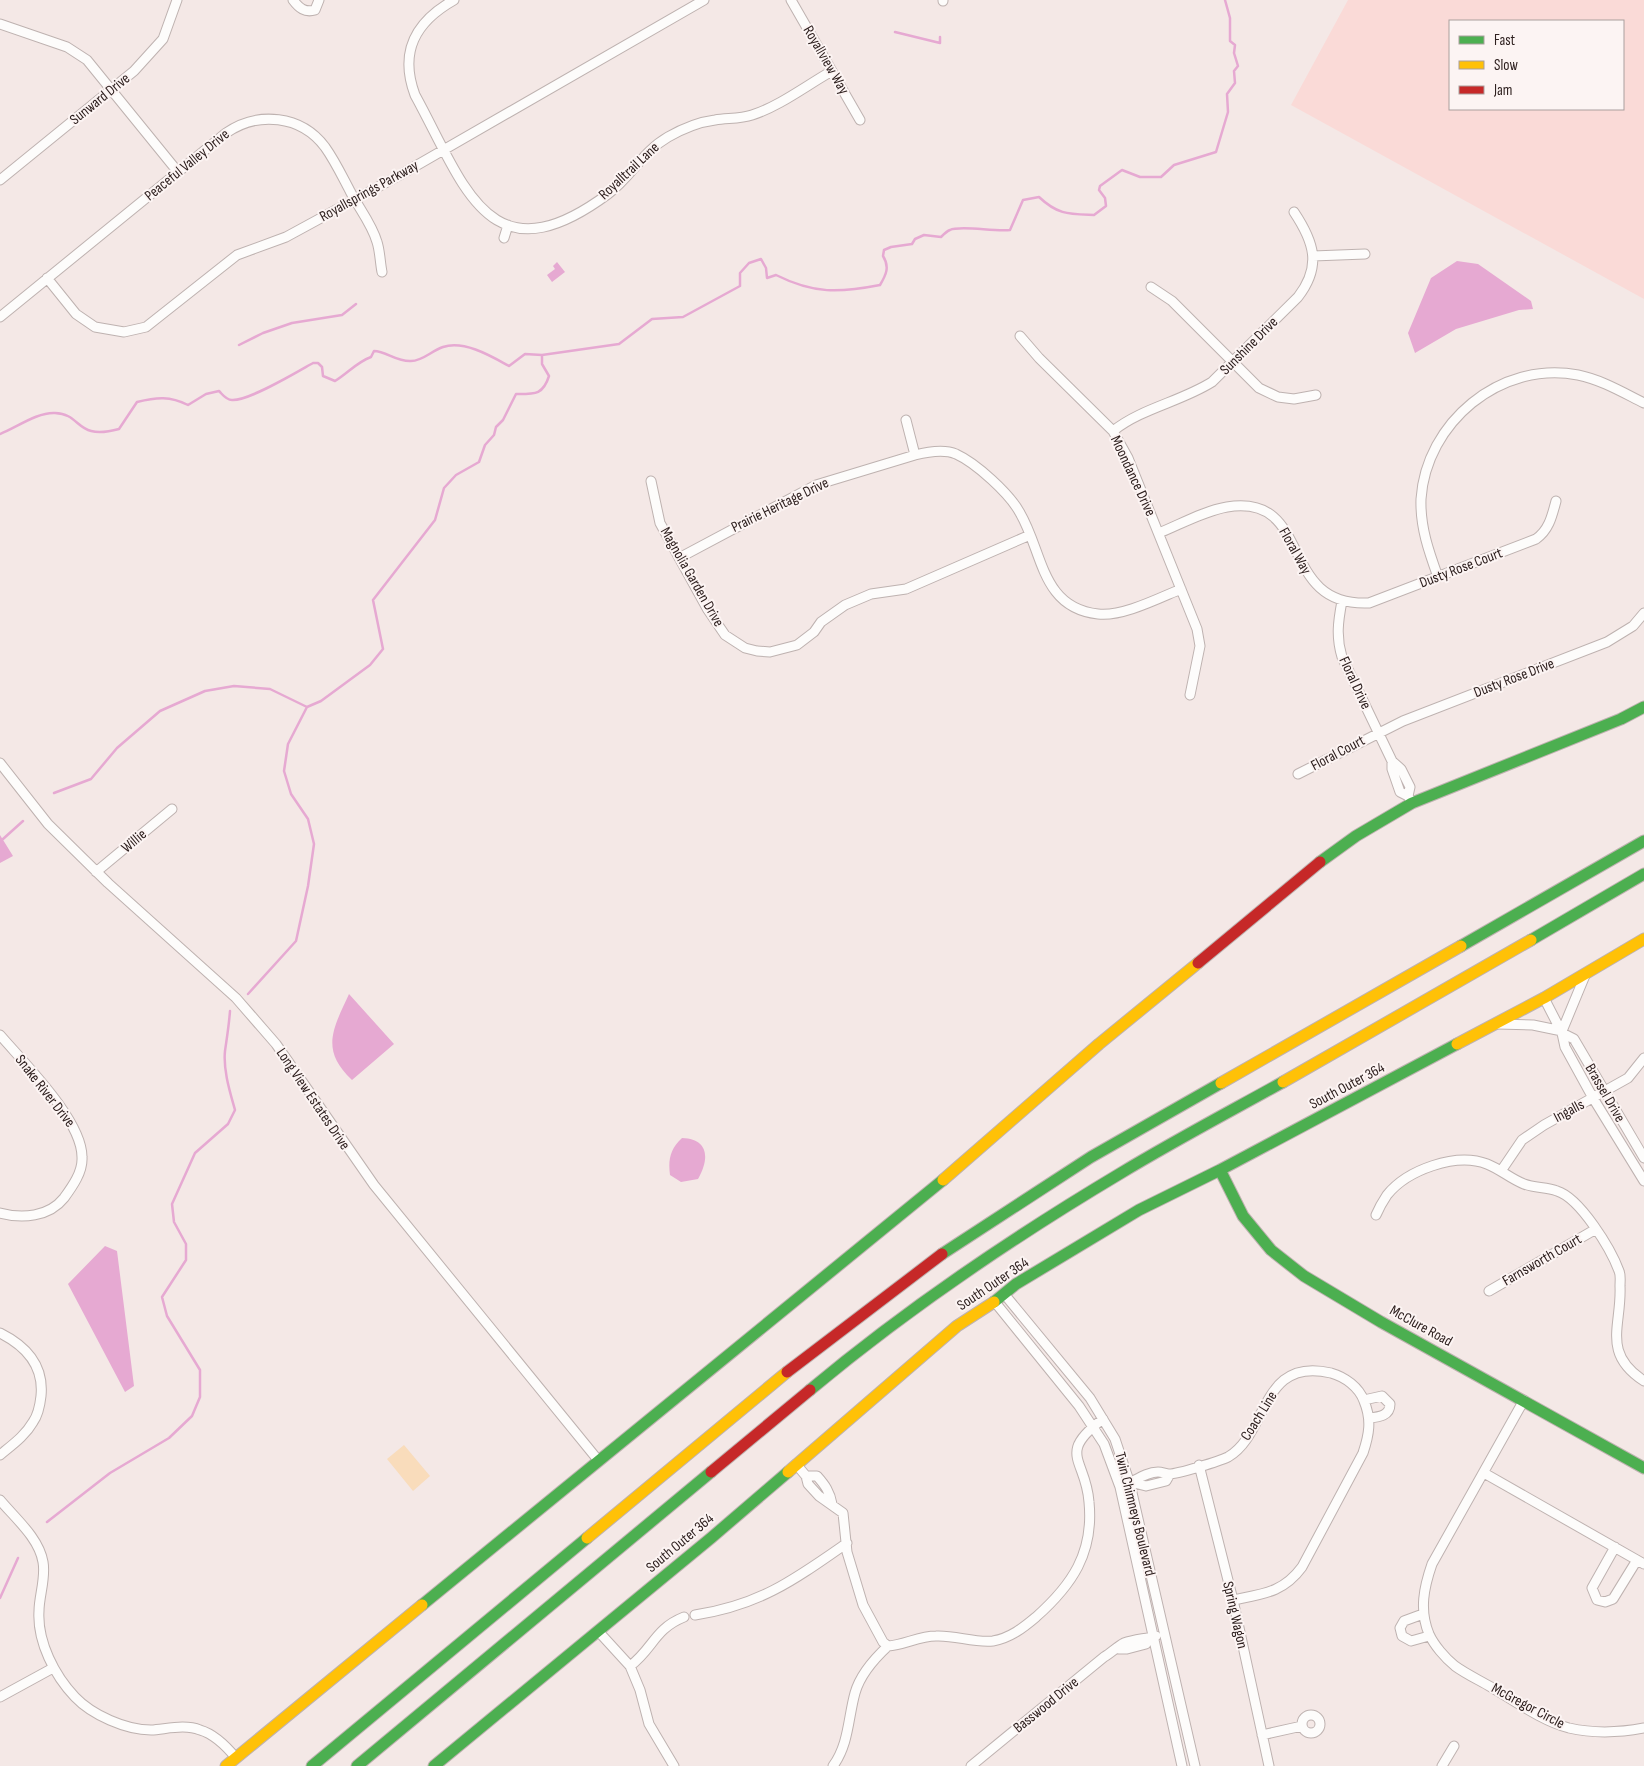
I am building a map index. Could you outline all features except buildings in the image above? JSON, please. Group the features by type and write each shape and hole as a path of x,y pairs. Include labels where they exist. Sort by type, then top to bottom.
{"main road":[{"path":"231,1762 598,1460 916,1204 1100,1044 1313,868 1410,799 1622,719 1644,707"},
{"path":"312,1766 800,1361 941,1254 1091,1157 1644,841"},
{"path":"358,1766 829,1374 890,1326 969,1270 1122,1172 1428,1000 1644,874"},
{"name":"South Outer 364","path":"434,1766 598,1631 957,1326 1005,1294 1016,1284 1139,1210 1220,1170 1497,1024 1644,939"},
{"name":"McClure Road","path":"1220,1170 1243,1216 1271,1250 1304,1276 1381,1322 1644,1468"}],"street":[{"name":"Sunward Drive","path":"0,180 110,91 156,48 168,30 177,0"},
{"path":"293,0 298,7 310,11 315,10 319,0"},
{"name":"Royalltrail Lane","path":"454,0 434,12 419,29 412,45 408,67 415,95 444,149 480,208 493,219 518,228 536,229 557,224 609,194 639,160 670,136 710,121 742,117 760,112 832,71"},
{"name":"Royallsprings Parkway","path":"47,278 76,314 90,325 112,332 136,330 155,321 234,257 286,237 704,0"},
{"name":"Royallview Way","path":"790,0 860,120"},
{"path":"0,26 77,52 87,60 110,91 178,172"},
{"name":"Peaceful Valley Drive","path":"0,317 236,126 257,119 282,120 298,125 317,139 330,155 377,241 382,272"},
{"name":"Sunshine Drive","path":"1113,431 1134,416 1200,390 1212,382 1305,288 1312,269 1313,256 1307,231 1294,212"},
{"path":"504,238 508,225"},
{"path":"1313,256 1365,254"},
{"path":"1151,287 1172,300 1259,388 1278,397 1294,399 1316,395"},
{"name":"Moondance Drive","path":"1020,336 1039,358 1113,431 1136,476 1197,629 1200,646 1190,694"},
{"path":"1438,577 1428,551 1422,525 1421,499 1424,478 1430,459 1442,434 1471,403 1504,383 1528,376 1553,373 1576,375 1601,382 1644,404"},
{"path":"906,420 915,454"},
{"name":"Prairie Heritage Drive","path":"679,558 816,485 915,454 928,452 955,454 979,469 1020,512 1052,588 1070,606 1084,612 1111,614 1181,589"},
{"name":"Magnolia Garden Drive","path":"651,481 660,523 708,610 725,635 745,648 770,652 797,645 822,622 845,605 871,594 906,589 1030,535"},
{"name":"Dusty Rose Court","path":"1342,601 1370,603 1536,539 1543,534 1550,522 1556,501"},
{"name":"Floral Way","path":"1159,533 1227,507 1244,506 1258,509 1270,515 1288,532 1313,583 1323,592 1342,601"},
{"name":"Floral Drive","path":"1342,601 1337,625 1337,641 1342,658 1392,761 1392,769 1400,792 1410,799"},
{"name":"Dusty Rose Drive","path":"1378,732 1607,642 1632,626 1644,613"},
{"name":"Floral Court","path":"1298,774 1378,732"},
{"name":"Long View Estates Drive","path":"0,763 48,824 96,872 236,998 270,1038 374,1185 598,1460"},
{"name":"Willie","path":"96,872 172,809"},
{"path":"1497,1024 1533,1025 1562,1032 1586,973"},
{"name":"Brassel Drive","path":"1544,998 1562,1032 1565,1047 1593,1098 1644,1181"},
{"name":"Brassel Drive","path":"1562,1032 1574,1039 1603,1092 1644,1158"},
{"name":"Snake River Drive","path":"0,1034 67,1115 78,1135 82,1158 76,1182 53,1209 42,1214 19,1216 0,1213"},
{"name":"Ingalls","path":"1501,1171 1522,1140 1544,1125 1628,1078 1644,1058"},
{"path":"1376,1215 1388,1194 1414,1174 1430,1166 1456,1159 1472,1160 1486,1164 1525,1184 1559,1191 1576,1204 1596,1229 1620,1272 1620,1292 1616,1323 1618,1346 1622,1360 1644,1381"},
{"name":"Farnsworth Court","path":"1489,1291 1596,1229"},
{"name":"Twin Chimneys Boulevard","path":"1005,1294 1090,1398 1115,1438 1132,1483 1194,1766"},
{"name":"Twin Chimneys Boulevard","path":"994,1301 1079,1406 1104,1444 1120,1487 1151,1638 1182,1766"},
{"path":"0,1333 15,1340 27,1351 38,1366 42,1386 40,1404 35,1420 24,1435 0,1455"},
{"name":"Coach Line","path":"1132,1483 1146,1486 1166,1480 1170,1474 1229,1456 1245,1441 1271,1393 1289,1377 1310,1370 1333,1374 1350,1381 1364,1400 1369,1418 1370,1433 1363,1453 1302,1567 1294,1578 1277,1590 1232,1600"},
{"path":"1364,1400 1382,1396 1390,1404 1390,1410 1385,1416 1369,1418"},
{"name":"McGregor Circle","path":"1524,1400 1432,1564 1424,1594 1423,1614 1429,1636 1455,1666 1534,1712 1567,1727 1596,1733 1619,1733 1644,1728"},
{"path":"833,1766 845,1742 855,1691 864,1674 888,1646 921,1637 937,1635 980,1641 1004,1638 1016,1633 1060,1596 1075,1576 1089,1528 1090,1501 1076,1458 1076,1450 1082,1437 1103,1419"},
{"path":"796,1464 806,1476 817,1476 831,1494 832,1504 843,1513 847,1552 863,1605 874,1628 888,1646"},
{"name":"Spring Wagon","path":"1199,1465 1232,1600 1269,1766"},
{"path":"1484,1473 1615,1547 1640,1562 1613,1600 1605,1602 1597,1600 1592,1588 1615,1547"},
{"path":"1120,1487 1132,1483"},
{"path":"0,1500 31,1538 43,1561 38,1614 40,1632 53,1668 76,1698 110,1720 148,1730 189,1728 201,1730 227,1747 231,1762"},
{"path":"695,1615 723,1610 768,1594 796,1579 847,1543"},
{"path":"1423,1614 1404,1621 1400,1628 1402,1636 1411,1641 1429,1636"},
{"path":"630,1666 642,1658 659,1632 670,1623 684,1617"},
{"path":"598,1631 630,1666 640,1690 649,1724 674,1766"},
{"name":"Basswood Drive","path":"975,1765 1104,1657 1118,1649 1121,1644 1143,1637 1151,1638 1164,1634"},
{"path":"0,1697 53,1668"},
{"path":"1262,1736 1302,1726"},
{"path":"1442,1766 1454,1746"}],"shaded area":[{"path":"1348,0 1644,0 1644,299 1291,105"},
{"path":"1457,261 1478,264 1531,301 1533,309 1519,310 1456,329 1415,353 1408,333 1431,278"},
{"path":"557,262 565,272 552,282 547,275 555,269 553,266"},
{"path":"0,835 13,856 0,863"},
{"path":"349,994 394,1044 352,1080 336,1059 332,1039 338,1018"},
{"path":"682,1138 698,1142 705,1152 705,1158 702,1172 698,1179 681,1182 670,1175 669,1164 672,1151"},
{"path":"105,1246 117,1251 134,1386 125,1392 68,1284"},
{"path":"404,1445 430,1476 413,1491 387,1459"}],"waterway":[{"path":"0,434 48,413 64,414 81,426 94,432 119,429 137,402 163,398 188,405 206,394 219,391 228,399 240,399 273,385 313,363 318,363 322,367 323,376 335,381 371,357 374,351 401,360 415,361 451,345 477,350 509,366 525,354 542,355 619,344 652,319 683,317 740,286 740,273 749,263 761,259 766,268 767,278 776,275 815,289 852,289 880,285 886,271 883,256 884,250 891,247 912,244 915,239 924,235 941,237 948,231 955,229 1010,230 1023,200 1039,197 1052,207 1064,212 1094,215 1106,206 1105,198 1099,190 1100,186 1122,170 1140,177 1161,177 1174,165 1216,152 1228,112 1227,94 1235,83 1234,71 1238,66 1234,53 1235,45 1230,41 1230,18 1225,0"},
{"path":"895,32 940,43"},
{"path":"940,37 940,43"},
{"path":"239,345 263,333 292,323 342,315 356,304"},
{"path":"248,994 296,941 308,886 314,844 308,819 291,794 284,771 288,744 307,707 321,701 370,665 383,649 373,600 435,520 444,488 456,475 479,462 485,445 494,435 496,427 503,420 516,394 533,393 544,387 549,376 542,364 542,355"},
{"path":"54,793 91,779 117,748 160,711 205,691 234,686 270,689 307,707"},
{"path":"3,839 23,821"},
{"path":"47,1522 110,1473 169,1438 192,1416 200,1397 200,1370 167,1316 162,1297 186,1260 186,1244 174,1222 172,1204 195,1153 228,1124 235,1110 225,1066 230,1011"},
{"path":"0,1598 18,1558"}],"traffic: fast":[{"path":"1320,862 1356,836 1412,803 1621,719 1644,707"},
{"path":"1461,946 1644,841"},
{"path":"1531,940 1644,874"},
{"path":"994,1302 1016,1284 1139,1210 1220,1170 1457,1044"},
{"path":"810,1390 884,1331 1000,1249 1141,1161 1283,1082"},
{"path":"942,1254 1091,1157 1221,1083"},
{"path":"1220,1170 1243,1216 1271,1250 1304,1276 1381,1322 1644,1468"},
{"path":"422,1605 943,1180"},
{"path":"357,1766 711,1472"},
{"path":"434,1766 711,1538 788,1472"},
{"path":"312,1766 587,1538"}],"traffic: slow":[{"path":"1457,1044 1544,998 1644,939"},
{"path":"1283,1082 1531,940"},
{"path":"1221,1083 1461,946"},
{"path":"943,1180 1099,1044 1198,963"},
{"path":"788,1472 957,1326 994,1302"},
{"path":"587,1538 787,1372"},
{"path":"226,1766 422,1605"}],"traffic: jam":[{"path":"1198,963 1320,862"},
{"path":"787,1372 942,1254"},
{"path":"711,1472 810,1390"}]}
